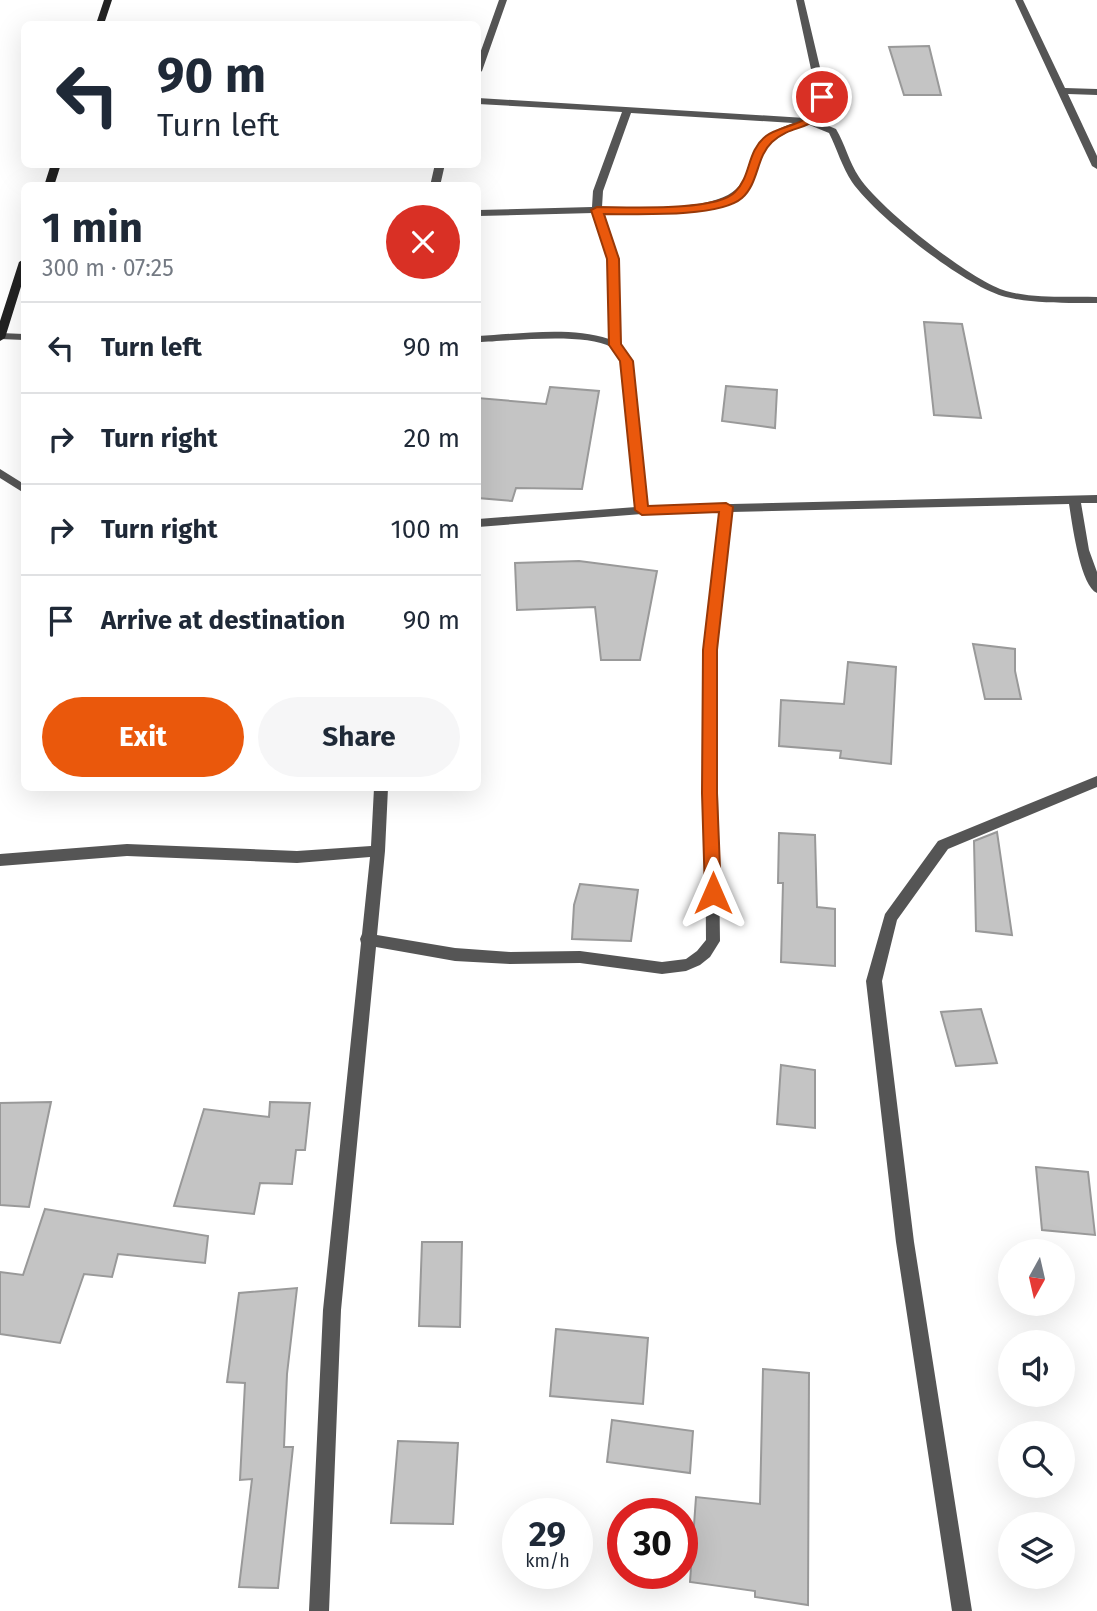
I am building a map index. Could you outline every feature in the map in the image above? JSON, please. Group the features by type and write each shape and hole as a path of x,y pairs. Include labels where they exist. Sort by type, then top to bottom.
{"street":[{"path":"101,21 108,0"},
{"path":"481,62 503,0"},
{"path":"481,213 669,210 722,204 738,195 750,180 757,152 769,138 809,121 818,114 822,97 800,0"},
{"path":"1019,0 1097,166"},
{"path":"1061,91 1097,92"},
{"path":"481,101 809,121 833,131 848,168 861,187 910,231 968,276 997,291 1034,298 1097,300"},
{"path":"615,345 613,259 597,210 598,191 627,110"},
{"path":"21,271 0,337 21,337"},
{"path":"481,339 586,338 615,345 622,351 626,361 642,510"},
{"path":"0,474 21,487"},
{"path":"481,523 642,510 1097,499"},
{"path":"1074,500 1083,550 1097,589"},
{"path":"367,939 416,952 510,958 579,957 613,964 684,966 704,955 713,941 710,650 726,507"},
{"path":"962,1611 905,1242 874,981 890,918 943,845 1097,782"},
{"path":"319,1611 332,1310 382,791"},
{"path":"0,860 127,850 297,857 378,851"}],"building":[{"path":"929,46 941,95 904,95 889,47"},
{"path":"924,322 962,324 981,418 934,415"},
{"path":"726,386 777,390 775,428 722,421"},
{"path":"550,387 599,391 582,489 516,488 512,501 481,498 481,398 546,404"},
{"path":"579,561 657,571 640,660 601,660 595,607 517,610 515,563"},
{"path":"973,644 1015,649 1015,671 1021,699 985,699"},
{"path":"848,662 896,667 891,764 840,758 841,751 779,746 781,700 844,704"},
{"path":"997,832 1012,935 976,931 974,841"},
{"path":"779,833 815,835 817,907 835,909 835,966 781,962 783,883 778,883"},
{"path":"580,884 638,890 631,941 572,939 574,905"},
{"path":"981,1009 997,1063 956,1066 941,1012"},
{"path":"781,1065 815,1070 815,1128 777,1124"},
{"path":"51,1102 29,1207 0,1205 0,1103"},
{"path":"270,1102 310,1103 305,1150 296,1150 292,1184 260,1183 254,1214 174,1206 204,1109 269,1117"},
{"path":"1036,1167 1088,1172 1095,1235 1042,1230"},
{"path":"45,1209 208,1236 205,1263 118,1254 112,1277 84,1274 60,1343 0,1334 0,1272 23,1275"},
{"path":"422,1242 462,1242 460,1327 419,1326"},
{"path":"297,1288 287,1374 284,1447 293,1447 278,1588 239,1587 252,1479 240,1480 245,1383 227,1382 239,1293"},
{"path":"556,1329 648,1338 643,1404 550,1396"},
{"path":"763,1369 809,1373 808,1605 755,1597 755,1591 698,1583 696,1497 760,1504"},
{"path":"612,1420 693,1431 690,1473 607,1462"},
{"path":"398,1441 458,1443 453,1524 391,1523"}],"route":[{"path":"713,893 709,793 710,650 726,507 642,510 626,361 622,351 615,345 613,259 597,210 669,210 722,204 738,195 750,180 757,152 769,138 809,121 818,114 822,97"}]}
